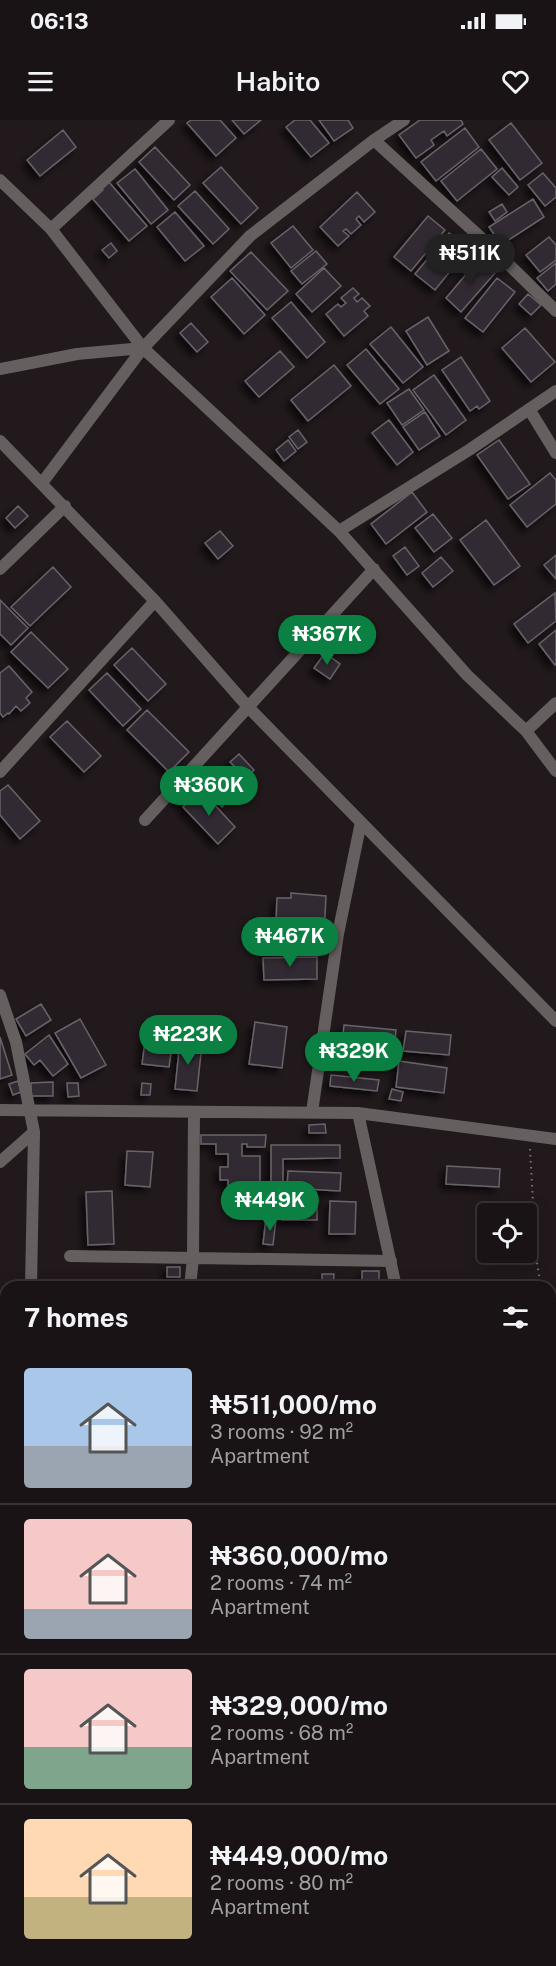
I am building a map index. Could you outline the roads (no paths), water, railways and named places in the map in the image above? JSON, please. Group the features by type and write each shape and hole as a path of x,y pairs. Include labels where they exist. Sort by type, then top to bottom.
{"street":[{"path":"51,229 169,120"},
{"path":"42,483 143,348 250,236 374,140 404,120"},
{"path":"374,140 491,246 556,311"},
{"path":"0,180 51,229 143,348 339,531 467,675 526,731 556,771"},
{"path":"0,369 76,354 143,348"},
{"path":"339,531 556,391"},
{"path":"530,409 556,453"},
{"path":"0,441 155,601 249,708 556,1020"},
{"path":"0,569 65,506"},
{"path":"145,820 374,569"},
{"path":"0,772 155,601"},
{"path":"526,731 556,703"},
{"path":"312,1112 338,934 361,822"},
{"path":"0,995 16,1042 34,1132 32,1281"},
{"path":"0,1110 358,1113 556,1139"},
{"path":"191,1281 193,1258 194,1113"},
{"path":"358,1113 395,1281"},
{"path":"0,1162 34,1132"},
{"path":"70,1256 391,1261"}]}
